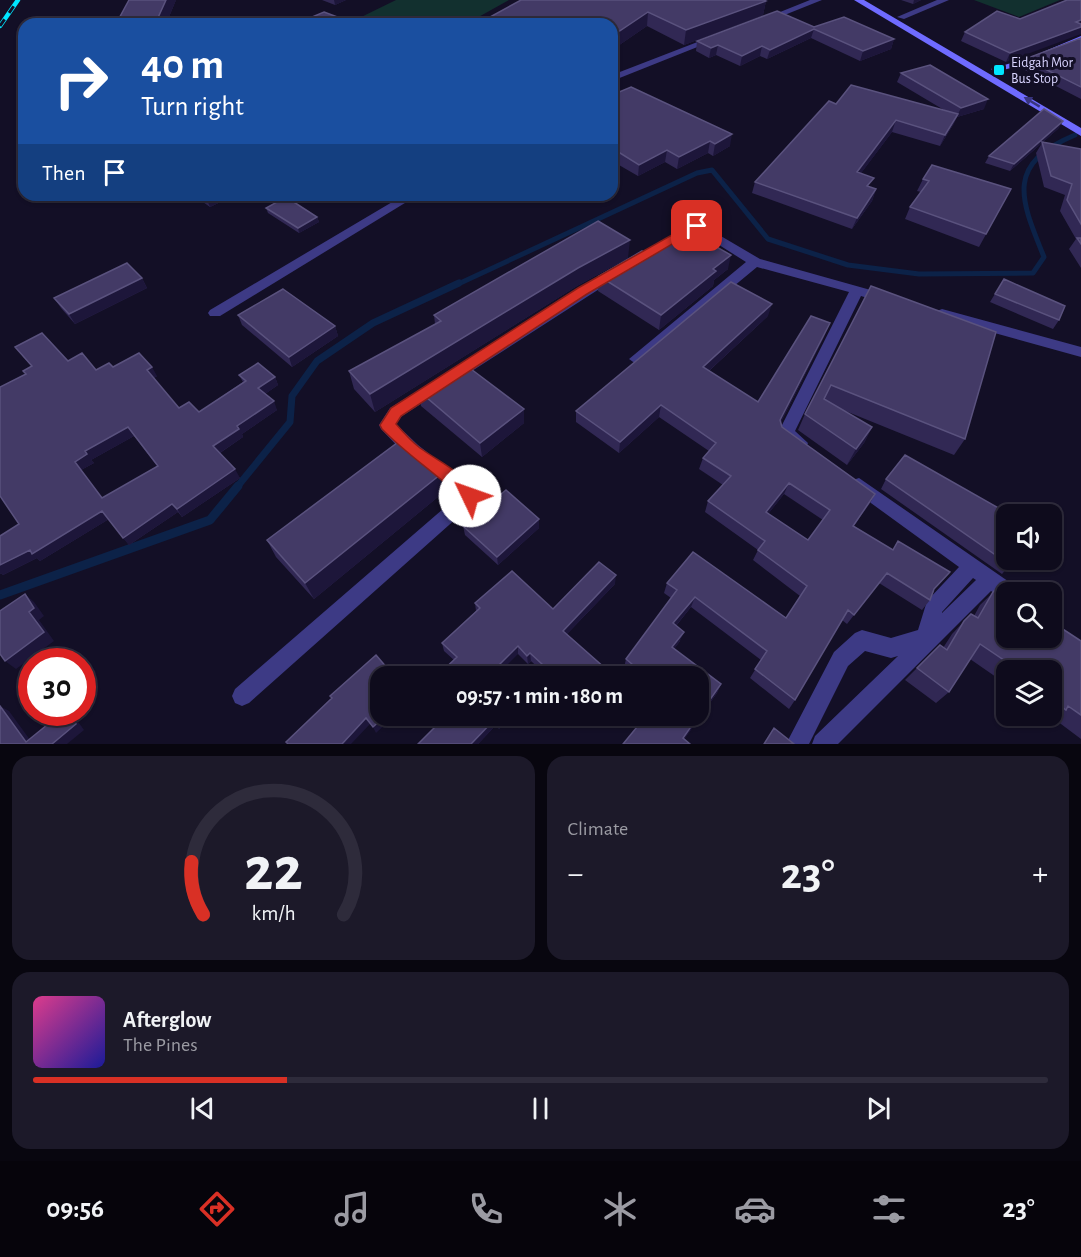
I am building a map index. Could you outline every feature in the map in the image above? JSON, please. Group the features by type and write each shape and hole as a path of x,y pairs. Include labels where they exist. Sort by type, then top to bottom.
{"main road":[{"path":"858,0 1029,100 1081,134"},
{"path":"870,0 996,69 1081,122"},
{"path":"996,69 1034,59 1081,39"}],"street":[{"path":"753,24 818,0"},
{"path":"901,17 945,0"},
{"path":"618,76 731,33"},
{"path":"215,313 402,201"},
{"path":"656,250 697,226 755,262 901,302"},
{"path":"242,696 470,496 412,450 387,425 396,412 583,291 635,261"},
{"path":"636,359 755,262"},
{"path":"814,453 786,432 857,290"},
{"path":"923,308 1081,352"},
{"path":"842,472 996,583"},
{"path":"797,744 841,659 862,640 891,648 926,638 934,607 972,566"},
{"path":"823,744 990,579"}],"green space":[{"path":"396,0 509,0 477,18 359,18"},
{"path":"974,0 1060,0 1019,17"}],"building":[{"path":"129,0 166,0 158,18 119,18"},
{"path":"521,0 766,1 686,30 648,12 618,32 618,18 488,18"},
{"path":"1067,0 1081,0 1081,20 1076,22 1081,24 1081,27 1010,53 965,32 997,11 1020,19"},
{"path":"777,11 814,27 844,17 894,39 863,51 814,29 770,50 762,46 742,56 718,45 711,48 697,41"},
{"path":"324,12 340,18 310,18"},
{"path":"1081,38 1081,87 1025,59"},
{"path":"930,65 988,99 961,108 901,73"},
{"path":"851,85 958,114 945,135 896,120 857,172 874,178 867,186 876,189 857,218 755,182 829,101 836,104"},
{"path":"631,87 732,134 715,144 710,141 679,157 667,150 639,165 618,152 618,92"},
{"path":"1044,109 1063,121 1014,164 989,156"},
{"path":"1042,142 1081,149 1081,224 1067,200 1072,184 1051,176"},
{"path":"932,165 1011,189 986,234 910,207 929,181 923,179"},
{"path":"279,201 292,201 317,217 298,228 266,208"},
{"path":"598,221 630,240 578,268 370,394 349,371 441,321 434,315"},
{"path":"683,228 731,255 713,269 716,271 661,315 599,276 642,251 646,254"},
{"path":"127,263 142,278 69,314 54,298"},
{"path":"1004,279 1065,306 1059,320 995,294"},
{"path":"731,282 772,304 703,367 758,402 811,316 830,323 780,420 782,427 875,494 853,526 893,550 898,541 950,572 934,589 930,600 887,573 854,615 848,610 795,700 755,669 767,651 695,597 673,623 684,632 672,647 697,666 634,666 626,659 677,590 667,583 693,552 786,618 807,586 758,550 765,541 708,501 731,476 703,458 716,443 661,405 620,442 576,411","holes":["789,483 830,510 808,540 766,512"]},
{"path":"871,286 996,332 965,439 831,385 824,399 872,427 856,449 805,414"},
{"path":"283,289 335,326 289,357 238,315"},
{"path":"42,333 68,361 82,353 96,370 109,363 113,367 139,353 152,367 147,370 179,408 189,402 199,412 246,381 239,375 258,363 275,377 258,388 274,401 237,426 239,429 213,446 235,469 177,509 172,504 123,538 102,511 32,554 30,550 0,565 0,536 19,524 0,496 0,387 26,374 23,371 32,366 15,347","holes":["128,427 158,466 102,498 75,462 87,454 85,451"]},
{"path":"463,363 524,409 480,443 419,391"},
{"path":"401,440 441,474 305,583 267,540"},
{"path":"905,455 996,507 996,555 886,479"},
{"path":"506,490 539,519 497,557 463,526"},
{"path":"599,562 616,575 563,631 603,666 544,666 530,653 527,656 518,646 498,666 448,666 457,657 442,643 480,608 475,603 512,571 553,609"},
{"path":"996,589 996,648 1062,648 1062,629 1081,641 1081,715 1068,706 1066,710 1062,707 1062,660 1004,660 980,644 949,692 917,668 940,645 947,650 964,621 971,614 978,618"},
{"path":"25,594 34,608 29,612 44,632 22,648 18,648 18,651 5,661 0,654 0,611"},
{"path":"376,655 385,666 370,666 370,723 366,718 342,744 288,744 286,742 332,698 330,696"},
{"path":"709,675 721,684 709,701"},
{"path":"0,706 26,742 46,726 74,726 52,744 0,744"},
{"path":"436,726 488,726 471,744 418,744"},
{"path":"638,726 691,726 683,738 690,744 623,744"},
{"path":"774,728 794,744 764,744"}],"waterway":[{"path":"456,285 697,173 712,170 768,239 848,265 919,274 1033,273 1044,257 1025,200 1024,185 1028,171 1037,158 1053,146 1075,135"},
{"path":"237,487 290,422 292,396 317,361 373,323 459,283"},
{"path":"0,595 210,520 238,486"}],"railway":[{"path":"0,26 18,0"}],"place":[{"name":"Eidgah Mor Bus Stop","path":"999,70"}],"route":[{"path":"470,496 412,450 387,425 396,412 583,291 697,226"}]}
